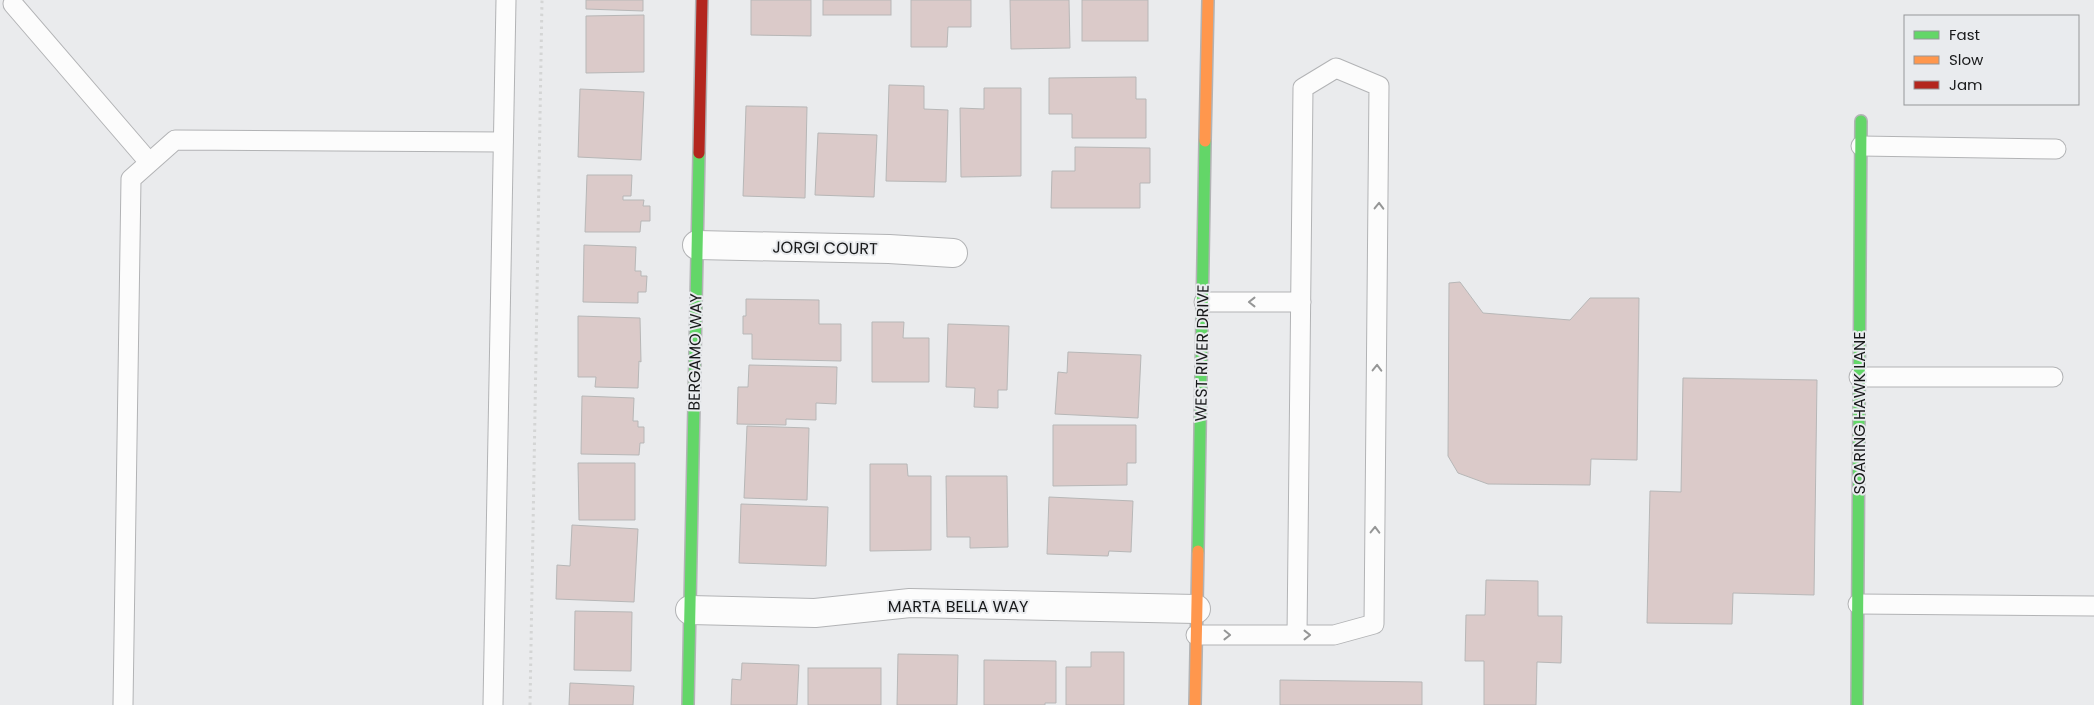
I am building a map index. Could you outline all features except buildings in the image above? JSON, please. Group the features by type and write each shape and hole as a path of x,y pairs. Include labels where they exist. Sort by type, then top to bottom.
{"street":[{"name":"BERGAMO WAY","path":"688,705 702,0"},
{"name":"WEST RIVER DRIVE","path":"1195,705 1204,302 1208,0"},
{"name":"SOARING HAWK LANE","path":"1857,705 1861,121"},
{"name":"JORGI COURT","path":"697,245 889,249 953,253"},
{"name":"MARTA BELLA WAY","path":"690,610 815,613 910,604 1196,622"}],"lane":[{"path":"493,705 506,0"},
{"path":"13,4 149,162"},
{"path":"1196,622 1297,635 1334,635 1374,624 1380,86 1336,68 1303,88 1297,635"},
{"path":"123,705 131,179 175,140 503,142"},
{"path":"1861,146 2056,149"},
{"path":"1204,302 1301,302"},
{"path":"1859,377 2052,377"},
{"path":"1858,604 2094,606"}],"path":[{"path":"530,705 542,0"}],"traffic: fast":[{"path":"1857,705 1861,121"},
{"path":"1198,551 1205,141"},
{"path":"688,705 699,153"}],"traffic: slow":[{"path":"1205,141 1208,0"},
{"path":"1195,705 1198,551"}],"traffic: jam":[{"path":"699,153 702,0"}]}
